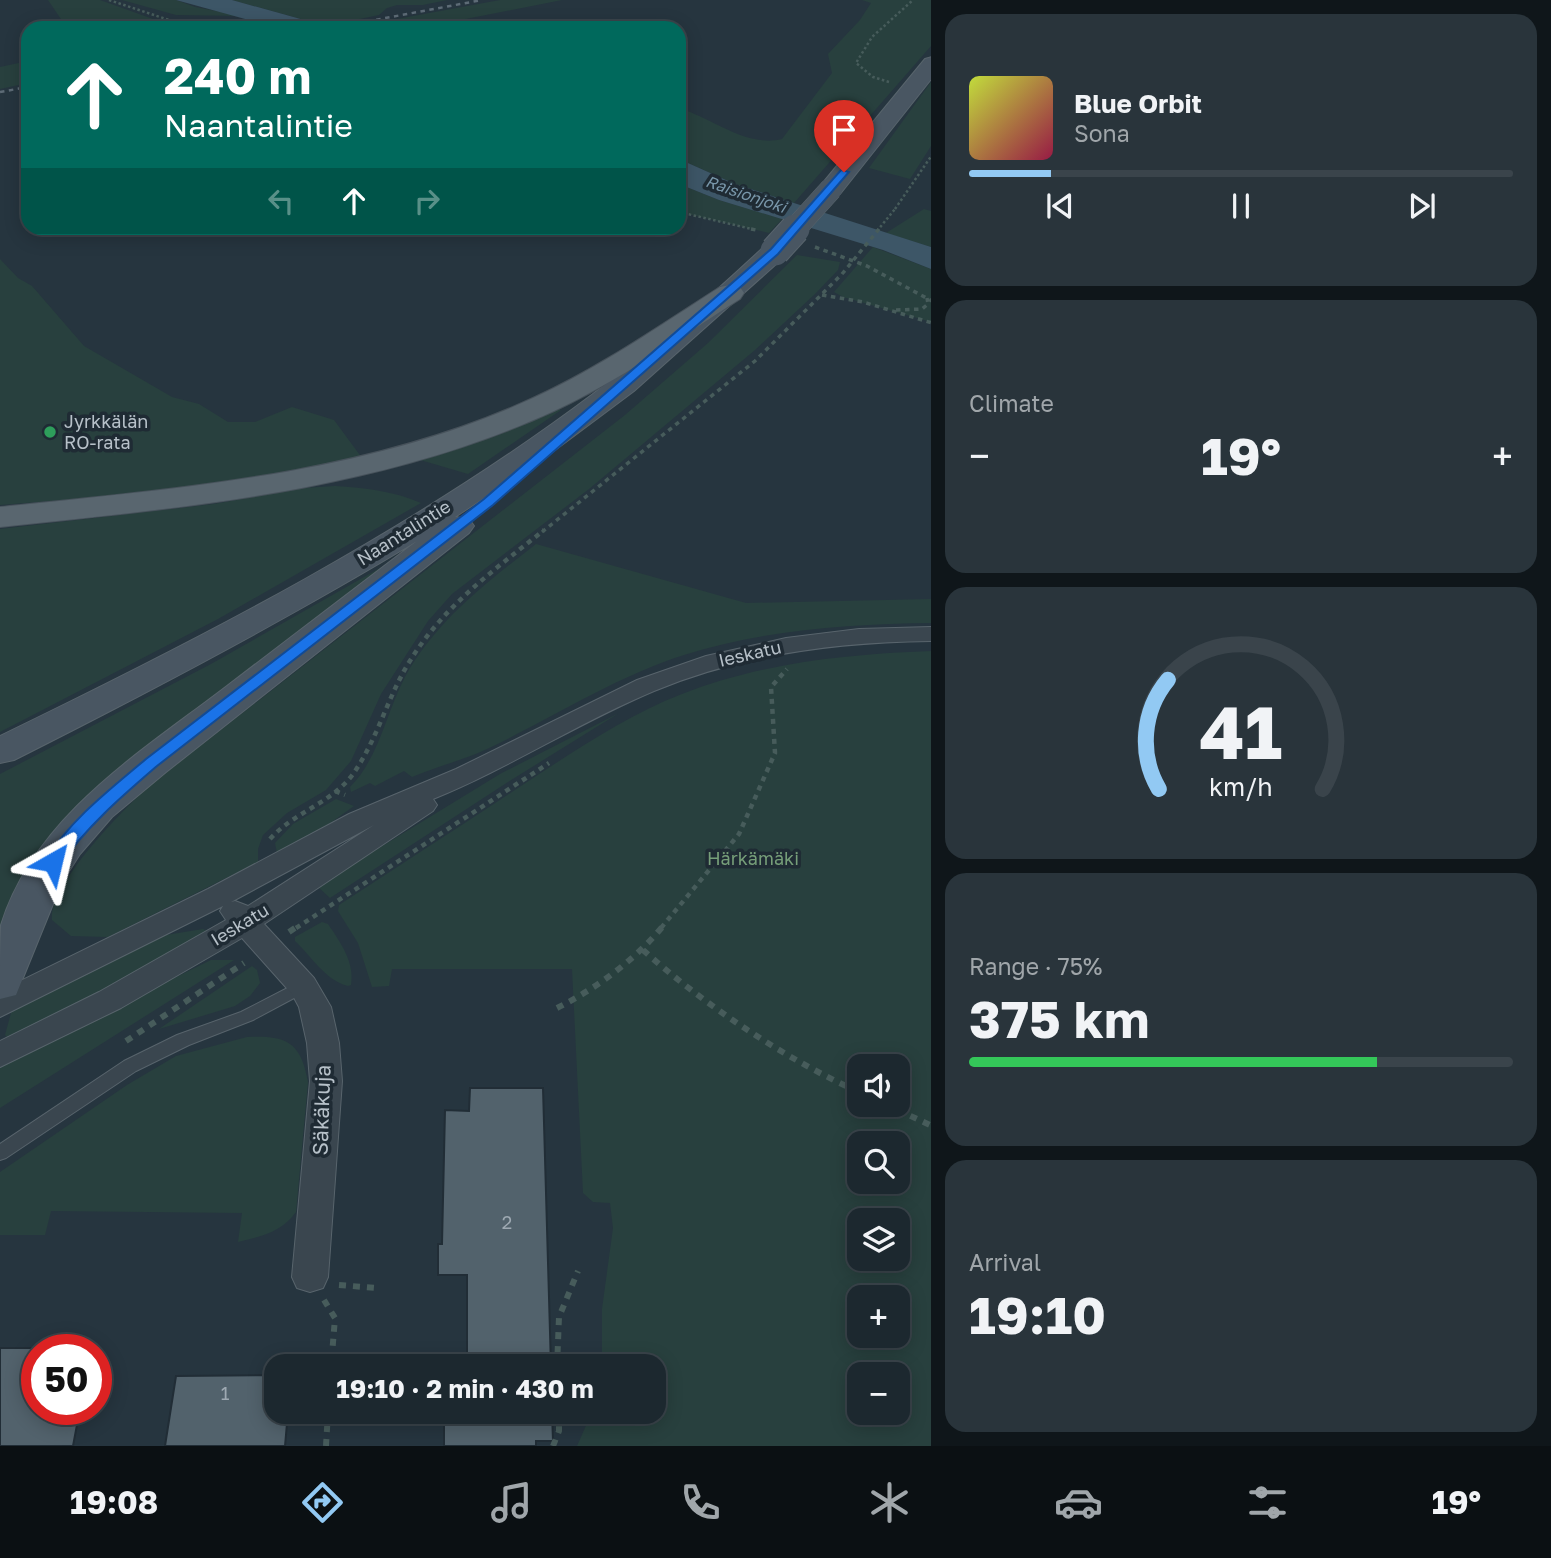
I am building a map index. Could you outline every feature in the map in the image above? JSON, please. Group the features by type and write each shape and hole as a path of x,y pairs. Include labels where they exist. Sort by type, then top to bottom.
{"main road":[{"name":"Naantalintie","path":"0,751 183,659 348,568 517,462 607,397 730,293 775,251 831,189 931,64"},
{"path":"0,517 274,484 351,468 432,446 541,406 730,293"},
{"path":"0,983 41,880 65,844 98,808 488,502 607,397"}],"street":[{"name":"Ieskatu","path":"0,1005 94,954 220,895 358,821 467,774 643,686 715,661 780,646 837,639 931,634"},
{"name":"Ieskatu","path":"0,1055 134,987 246,922 338,863 467,774"},
{"name":"Säkäkuja","path":"220,895 303,986 315,1007 323,1043 326,1082 324,1281"}],"lane":[{"path":"0,1153 130,1066 183,1040 247,1016 303,986"}],"path":[{"path":"109,0 167,19 197,21"},
{"path":"912,0 897,18 859,52 856,63 873,77 912,87"},
{"path":"268,841 288,821 335,790 352,775 403,673 433,626 457,600 737,376 842,274 895,209 931,156"},
{"path":"822,295 863,302 931,323"},
{"path":"892,310 922,309 928,303 927,298 931,300"},
{"path":"558,1008 579,997 643,950 739,834 775,753 771,687 795,660"},
{"path":"287,933 557,758"},
{"path":"335,790 345,795"},
{"path":"643,950 687,989 826,1077 847,1087"},
{"path":"910,1116 931,1126"},
{"path":"556,1354 558,1311 578,1271"},
{"path":"324,1281 376,1288"},
{"path":"332,1354 335,1318"},
{"path":"326,1446 327,1424"},
{"path":"553,1446 559,1424"}],"green space":[{"path":"48,0 100,0 163,21 62,21"},
{"path":"122,0 176,0 195,7 242,16 176,15"},
{"path":"232,0 447,0 423,5 397,5 387,8 379,15 350,21 308,21"},
{"path":"500,0 562,0 456,21 386,21"},
{"path":"862,0 931,0 931,46 794,203 735,184 686,162 686,111 743,136 769,141 782,139 832,73 828,54 860,20 871,3"},
{"path":"21,62 21,84 0,89 0,67"},
{"path":"931,82 931,146 910,179 869,168"},
{"path":"686,187 782,219 769,233 686,214"},
{"path":"924,209 931,211 931,247 886,233"},
{"path":"873,247 931,269 931,322 843,297 834,292"},
{"path":"797,255 840,262 838,270 755,350 589,489 452,594 428,621 381,694 351,761 326,790 287,813 263,835 258,849 258,862 108,937 71,936 52,920 54,905 75,868 106,829 149,786 625,415 708,343"},
{"path":"0,259 18,278 32,286 84,346 172,397 199,404 228,422 255,422 292,407 334,420 362,458 300,474 155,493 0,505"},
{"path":"554,408 561,410 468,474 417,459"},
{"path":"335,486 379,491 421,503 218,619 0,732 0,529 214,504 304,488"},
{"path":"536,544 746,603 931,599 931,623 806,630 714,646 658,664 608,686 478,753 412,777 404,771 375,786 370,783 351,792 350,787 368,763 398,691 417,657 463,604"},
{"path":"387,564 12,905 0,935 0,774 211,664"},
{"name":"Härkämäki","path":"931,651 931,1446 577,1446 587,1424 666,1424 666,1354 602,1354 602,1309 613,1228 610,1203 593,1202 583,1193 572,969 392,969 389,986 372,987 358,943 338,911 339,905 580,748 661,703 712,683 742,675 836,658"},
{"path":"619,713 330,898 317,886 500,774"},
{"path":"336,799 354,806 315,834 277,853 275,843 293,824"},
{"path":"322,922 328,924 346,953 351,968 351,985 332,979 295,941 295,937"},
{"path":"203,929 207,931 158,962 9,1039 5,1035 11,1013 19,1004 160,936"},
{"path":"211,960 234,960 0,1108 0,1063"},
{"path":"252,966 257,970 260,983 250,996 235,1006 159,1029"},
{"path":"247,1037 273,1038 290,1044 301,1058 308,1082 296,1212 284,1224 262,1236 238,1242 242,1213 51,1211 45,1235 0,1235 0,1172 127,1085 176,1056"}],"water":[{"path":"176,0 232,0 308,21 252,21"},
{"name":"Raisionjoki","path":"686,162 735,184 931,247 931,269 883,250 719,200 686,187"}],"building":[{"path":"470,1088 543,1088 551,1354 467,1354 467,1275 438,1275 438,1244 442,1244 445,1110 469,1111"},
{"path":"0,1348 21,1348 21,1425 77,1425 73,1446 0,1446"},
{"path":"264,1375 264,1424 287,1424 285,1446 165,1446 176,1376"},
{"path":"444,1424 552,1424 553,1441 536,1441 536,1446 444,1446"}],"railway":[{"path":"370,21 482,0"},
{"path":"0,92 21,88"}],"place":[{"name":"Jyrkkälän RO-rata","path":"50,432"}],"route":[{"path":"53,862 65,844 98,808 488,502 730,293 804,221 844,172"}]}
